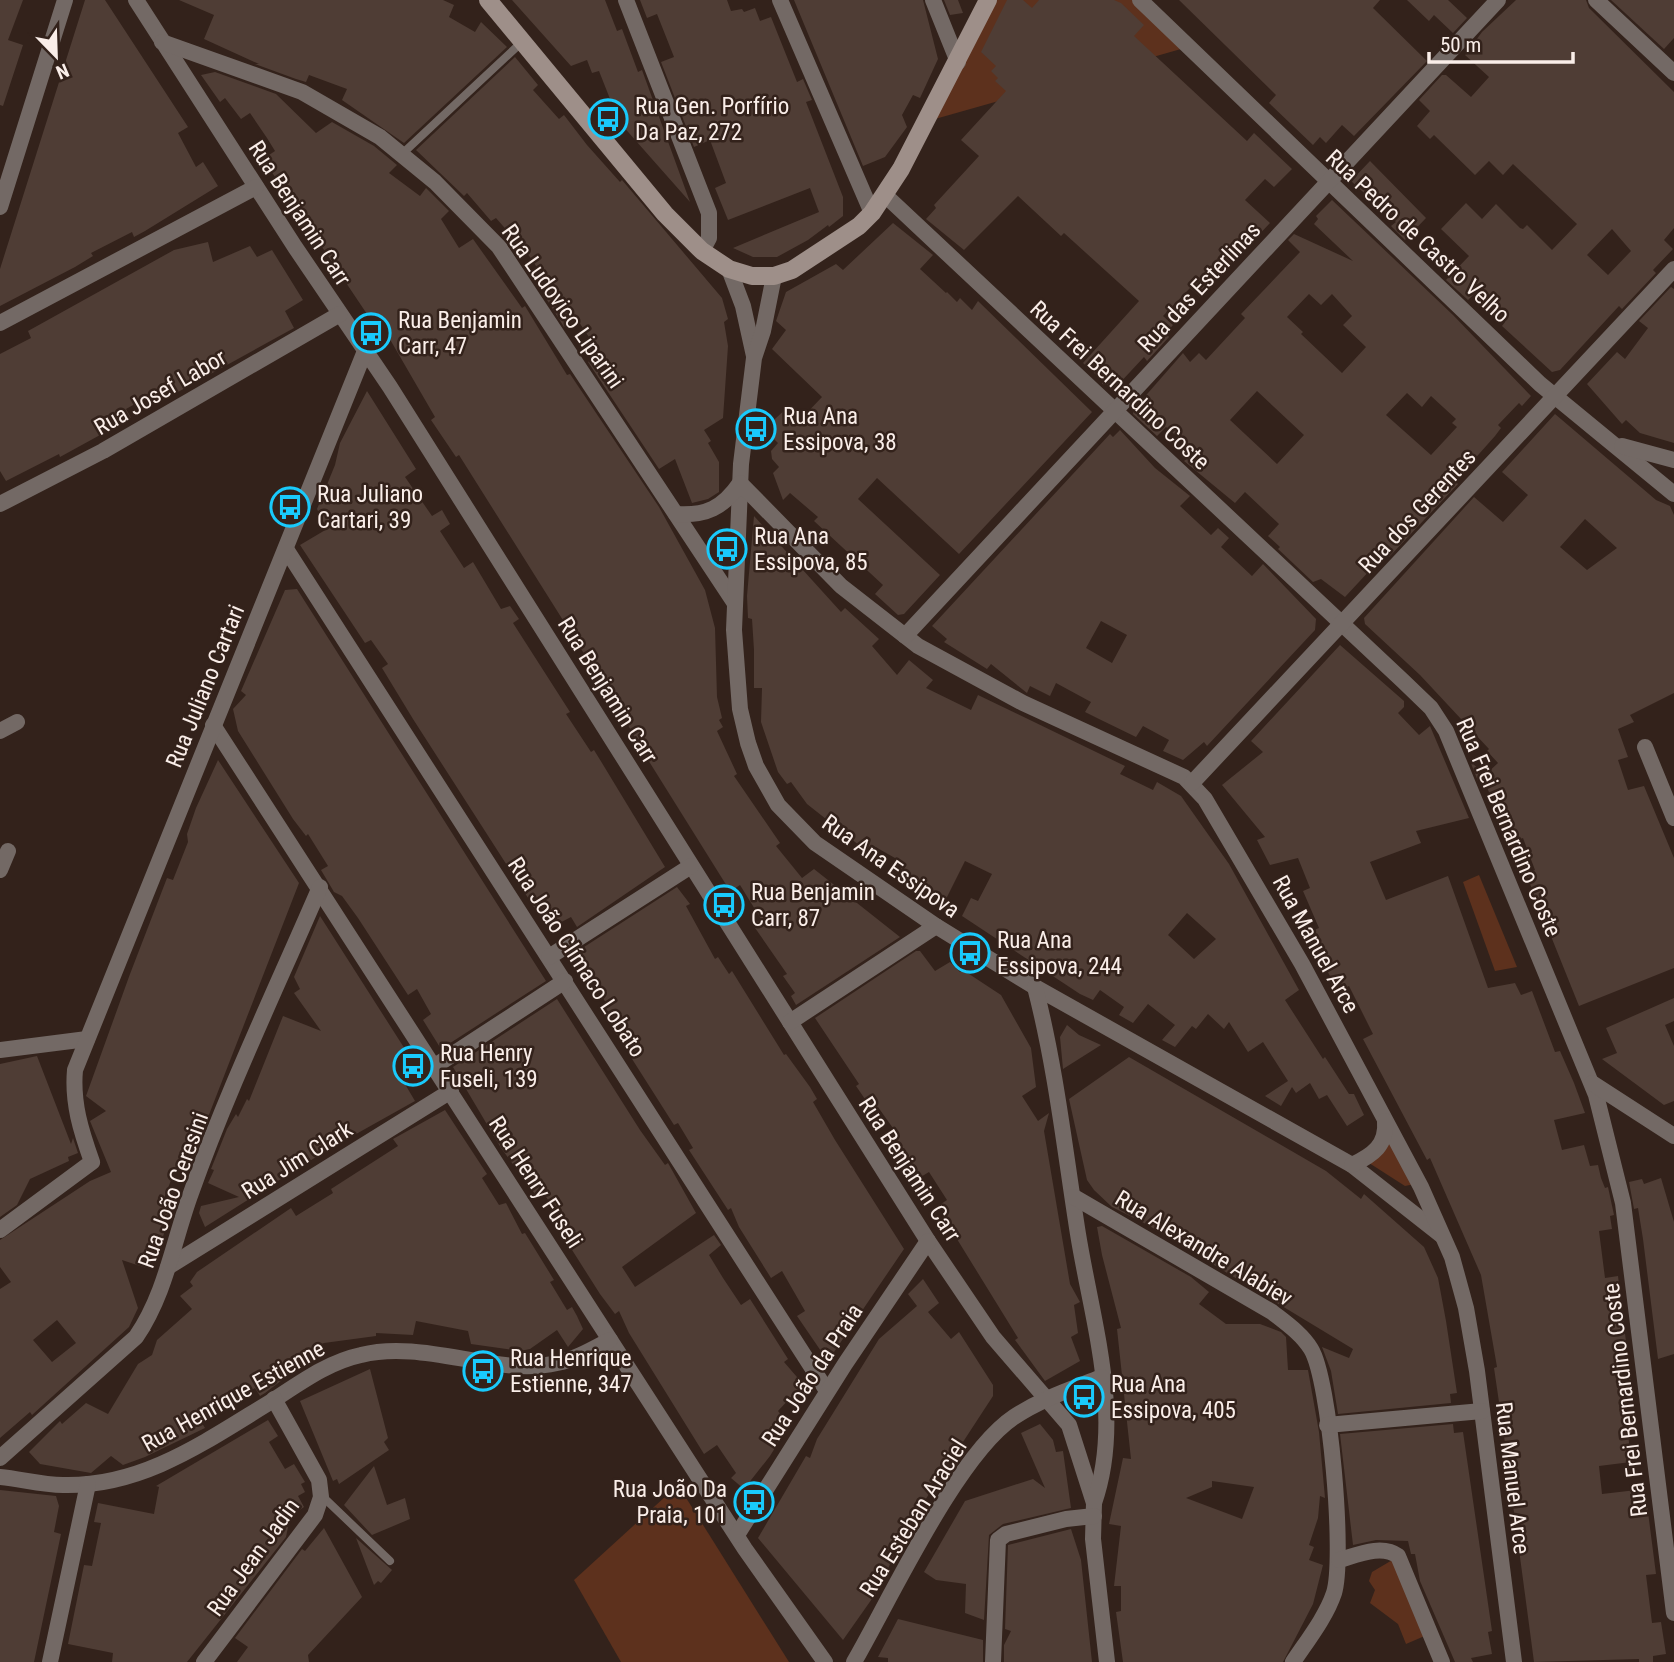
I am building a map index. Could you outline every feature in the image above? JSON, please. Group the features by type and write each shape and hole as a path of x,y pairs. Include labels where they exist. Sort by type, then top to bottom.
{"street":[{"path":"0,207 65,0"},
{"name":"Rua Benjamin Carr","path":"136,0 365,351 928,1241 993,1338 1069,1425 1094,1509"},
{"path":"488,0 665,214 702,251 729,269 752,276 774,276 813,259 859,226 872,213 886,196 988,0"},
{"path":"626,0 709,213 709,238 702,251"},
{"path":"780,0 872,213"},
{"path":"933,0 958,62"},
{"name":"Rua Pedro de Castro Velho","path":"1140,0 1555,397 1659,478 1674,494"},
{"name":"Rua das Esterlinas","path":"905,636 1498,0"},
{"path":"1595,0 1674,73"},
{"name":"Rua Ludovico Liparini","path":"162,42 302,92 339,111 402,153 499,247 734,602"},
{"path":"0,323 256,187"},
{"name":"Rua Frei Bernardino Coste","path":"886,196 1431,708 1446,731 1592,1083 1623,1203 1674,1613"},
{"name":"Rua Ana Essipova","path":"729,269 743,306 754,358"},
{"name":"Rua dos Gerentes","path":"1192,783 1674,269"},
{"name":"Rua Ana Essipova","path":"774,276 764,331 754,358 740,484 734,602 740,709 748,743 769,790 789,819 815,844 936,926 1035,987 1352,1166 1443,1237"},
{"name":"Rua Josef Labor","path":"0,504 103,451 340,314"},
{"name":"Rua Juliano Cartari","path":"0,1230 92,1162 73,1092 75,1070 365,351"},
{"path":"1613,444 1674,460"},
{"path":"676,514 703,513 719,508 740,484"},
{"name":"Rua Manuel Arce","path":"740,484 841,586 905,636 952,667 1192,783 1243,858 1385,1118 1443,1237 1466,1308 1482,1410 1514,1662"},
{"name":"Rua João Clímaco Lobato","path":"286,549 827,1391"},
{"path":"0,731 17,722"},
{"name":"Rua Henry Fuseli","path":"213,725 737,1535 825,1662"},
{"path":"1645,747 1674,818"},
{"path":"0,870 8,851"},
{"path":"549,957 691,866"},
{"name":"Rua João Ceresini","path":"0,1458 136,1337 149,1318 191,1192 320,887"},
{"path":"790,1023 936,926"},
{"path":"435,1066 565,981"},
{"path":"1035,987 1074,1197 1102,1377 1107,1452 1094,1509 1093,1539 1107,1662"},
{"path":"0,1050 87,1039"},
{"path":"1592,1083 1672,1135 1674,1153"},
{"name":"Rua Jim Clark","path":"168,1267 451,1091"},
{"path":"1352,1166 1377,1151 1384,1139 1385,1118"},
{"name":"Rua Alexandre Alabiev","path":"1074,1197 1272,1312 1296,1331 1311,1349 1318,1366 1327,1425 1339,1560 1333,1595 1293,1662"},
{"name":"Rua João da Praia","path":"737,1535 827,1391 928,1241"},
{"name":"Rua Henrique Estienne","path":"0,1477 61,1485 132,1477 176,1459 316,1373 364,1354 419,1352 527,1365 555,1364 582,1355 610,1340"},
{"name":"Rua Esteban Araciel","path":"854,1662 966,1470 995,1432 1014,1417 1046,1399 1102,1377"},
{"name":"Rua Jean Jadin","path":"204,1662 315,1515 321,1495 319,1480 274,1399"},
{"path":"1327,1425 1482,1410"},
{"path":"50,1662 88,1484"},
{"path":"993,1662 999,1540 1006,1534 1094,1509"},
{"path":"1339,1560 1383,1551 1398,1556 1442,1662"}],"lane":[{"path":"402,153 523,41"},
{"path":"321,1495 390,1561"}],"shaded area":[{"path":"996,0 1142,0 1188,47 928,121"},
{"path":"1479,875 1517,967 1495,971 1463,882"},
{"path":"1390,1136 1415,1184 1405,1186 1366,1161"},
{"path":"678,1485 789,1662 621,1662 574,1580"},
{"path":"1394,1559 1427,1635 1406,1644 1398,1624 1370,1603 1375,1590 1369,1581 1372,1572"}],"building":[{"path":"0,0 23,0 8,40 23,45 3,106 0,105"},
{"path":"85,0 105,0 188,127 178,133 196,167 203,162 218,186 145,231 134,237 132,232 91,253 93,256 75,267 0,306 0,269"},
{"path":"179,0 443,0 454,5 449,17 475,32 481,22 507,47 404,143 342,100 347,89 309,75 306,82 296,79 255,64 259,64 204,39 214,15"},
{"path":"512,0 605,0 617,31 622,29 638,72 642,70 690,202 606,107 612,104 599,71 592,73 587,60 571,66"},
{"path":"640,0 727,0 731,11 742,9 744,12 755,8 760,21 771,17 797,82 803,79 812,100 806,102 843,197 843,216 777,257 753,257 733,248 819,212 810,188 728,220 715,188 726,183 710,140 694,147 661,62 674,57 657,14 647,18"},
{"path":"794,0 923,0 938,59 920,98 913,95 902,115 907,127 885,157 863,166"},
{"path":"944,0 958,0 963,13 950,15"},
{"path":"1007,0 1023,0 1032,8 1039,0 1114,0 1121,3 1144,25 1134,36 1247,141 1254,133 1292,169 1274,187 1265,179 1245,200 1270,223 1200,297 1190,288 1163,316 1173,325 1166,333 1169,337 1147,361 1144,357 1116,387 1102,384 1102,380 1083,363 1139,301 1064,233 1061,236 1018,196 964,250 926,219 936,208 934,205 979,156 961,140 1006,91 995,81 998,78 991,71 996,66 981,52"},
{"path":"1179,0 1380,0 1373,8 1427,61 1354,136 1342,125 1326,143 1320,137 1313,145 1269,103 1276,95"},
{"path":"1407,0 1448,0 1467,18 1453,33 1434,15 1429,21"},
{"path":"1516,0 1586,0 1589,8 1674,92 1674,228 1664,240 1673,249 1653,270 1656,273 1622,309 1619,306 1560,370 1552,372 1502,326 1505,322 1474,294 1468,300 1446,280 1469,256 1441,229 1466,203 1482,219 1496,204 1520,228 1523,229 1527,225 1552,250 1577,224 1513,164 1503,175 1489,161 1475,175 1434,135 1430,139 1417,126 1430,111 1419,100 1442,75 1446,75 1471,97 1489,77 1465,55 1482,32","holes":["1612,229 1631,251 1608,275 1587,255"]},
{"path":"1611,0 1674,0 1674,38 1664,49"},
{"path":"515,57 538,85 533,90 559,119 564,115 587,145 620,182 622,180 722,298 728,319 724,322 728,346 723,418 704,430 719,462 719,492 708,499 692,503 675,459 659,469 588,362 600,354 577,319 564,327 544,295 552,290 530,257 496,218 491,221 467,193 464,196 416,150"},
{"path":"215,72 276,94 316,133 332,122 374,146 397,165 389,173 420,196 426,188 449,211 441,219 459,248 473,239 522,308 525,306 567,375 570,374 659,507 705,590 715,628 717,697 722,718 719,720 723,727 717,731 737,774 734,776 780,843 776,846 802,878 814,869 900,937 796,1005 791,996 795,993 783,976 787,974 753,925 761,919 740,885 731,891 725,883 640,747 591,658 588,660 459,455 456,457 431,420 435,417 388,336 377,329 263,159 275,151 267,138 250,113 241,119 225,98 220,102 201,75"},
{"path":"1370,161 1426,218 1405,240 1391,226 1396,222 1351,181"},
{"path":"1332,200 1453,315 1531,396 1522,406 1519,403 1498,425 1501,428 1495,436 1455,481 1458,484 1389,557 1385,554 1345,597 1321,579 1313,582 1278,549 1280,547 1268,536 1279,524 1245,492 1235,503 1184,461 1195,452 1166,427 1157,436 1133,414 1134,409 1183,353 1190,362 1199,353 1206,360 1245,318 1241,314 1300,252 1288,240 1294,234 1353,261 1314,224 1318,219 1316,216","holes":["1309,294 1321,305 1332,294 1352,316 1343,325 1366,347 1342,373 1287,317","1257,391 1304,435 1277,464 1230,420","1407,393 1422,407 1431,396 1456,419 1452,423 1457,427 1431,455 1386,415"]},
{"path":"893,223 933,255 920,269 957,302 960,298 972,310 978,301 1092,412 959,554 877,478 858,499 940,575 904,614 898,615 875,594 883,585 814,521 818,517 790,493 783,500 773,473 779,467 772,459 771,451 778,443 764,429 788,407 801,419 822,397 772,349 786,330 776,321 786,292 836,264 843,270"},
{"path":"208,242 213,262 250,246 257,257 272,250 303,300 285,311 294,328 158,403 153,394 126,409 131,418 60,457 59,454 6,481 0,471 0,354 31,338 28,331 174,250"},
{"path":"1671,287 1674,289 1674,443 1640,433 1626,420 1622,424 1587,384 1617,352 1625,359 1648,328 1639,321"},
{"path":"367,391 416,469 405,477 432,516 442,510 450,524 440,531 464,568 473,562 501,609 510,606 519,619 513,623 570,712 566,714 591,752 594,750 665,867 577,927 571,917 548,929 382,668 388,664 371,640 365,643 300,545 327,529 317,509 335,465 340,443"},
{"path":"1555,414 1656,500 1670,506 1674,515 1674,693 1630,715 1634,722 1618,729 1628,757 1618,760 1628,790 1644,786 1674,858 1674,968 1579,1006 1526,874 1535,870 1523,838 1512,842 1483,779 1478,781 1470,761 1485,775 1498,763 1487,751 1489,749 1420,675 1365,624 1364,618 1474,497 1503,522 1528,495 1502,472","holes":["1585,519 1617,548 1587,570 1560,547"]},
{"path":"1120,430 1155,468 1190,496 1180,506 1211,535 1218,528 1229,538 1221,547 1252,576 1263,564 1316,619 1315,630 1207,746 1204,742 1183,760 1163,751 1169,740 1143,726 1136,737 1085,712 1091,702 1056,683 1050,696 1030,686 1027,693 991,664 987,669 944,642 947,639 932,626 1110,434 1113,437","holes":["1101,621 1127,635 1112,663 1086,648"]},
{"path":"754,516 841,612 845,608 879,639 872,646 897,675 909,660 933,680 926,688 971,710 978,695 1125,766 1120,774 1153,790 1157,782 1181,796 1229,864 1299,990 1285,1000 1323,1059 1325,1057 1349,1094 1354,1094 1364,1115 1347,1126 1327,1095 1319,1099 1310,1083 1296,1093 1292,1087 1281,1106 1265,1096 1288,1081 1263,1042 1248,1052 1229,1022 1224,1029 1208,1014 1196,1029 1192,1026 1175,1047 1162,1040 1175,1025 1148,1004 1133,1023 1119,1015 1124,1007 1100,990 1093,1000 1080,994 962,916 971,898 978,901 992,874 965,861 946,899 899,875 902,862 872,845 869,853 807,804 791,782 787,784 778,772 761,722 762,688 754,688 752,619 748,618 747,596","holes":["1187,913 1216,939 1194,959 1168,935"]},
{"path":"297,589 546,981 441,1049 423,1020 431,1014 417,989 408,995 358,918 342,896 334,892 321,870 328,866 308,834 306,836 293,819 238,731 233,709 246,695 241,691 285,590"},
{"path":"1340,645 1404,701 1404,707 1398,713 1419,735 1430,726 1469,818 1416,831 1421,843 1370,862 1386,900 1448,876 1488,988 1515,983 1521,995 1532,991 1555,1052 1560,1051 1574,1083 1585,1113 1554,1120 1562,1150 1584,1145 1590,1166 1598,1165 1605,1188 1608,1187 1614,1215 1610,1216 1612,1229 1599,1231 1605,1278 1618,1276 1637,1432 1628,1433 1631,1462 1599,1466 1602,1494 1645,1489 1656,1574 1646,1575 1652,1623 1661,1622 1666,1654 1653,1656 1653,1662 1639,1662 1639,1659 1534,1662 1502,1444 1505,1443 1494,1368 1497,1367 1481,1275 1430,1158 1427,1160 1363,1039 1373,1034 1349,986 1338,991 1307,933 1319,928 1303,891 1310,888 1298,858 1270,865 1257,840 1265,837 1222,785 1263,752 1251,741"},
{"path":"218,760 299,883 191,1161 180,1157 163,1201 174,1205 153,1265 146,1268 122,1260 138,1308 129,1327 32,1415 30,1412 0,1438 0,1289 11,1282 0,1267 0,1240 90,1181 111,1172 90,1121 106,1111 86,1096 167,878 173,880 188,842 187,834","holes":["57,1320 76,1343 52,1362 33,1340"]},
{"path":"677,887 690,904 686,906 715,959 718,957 729,974 732,971 784,1055 786,1054 810,1087 817,1099 813,1102 835,1140 904,1249 834,1352 825,1357 797,1316 805,1311 782,1271 771,1278 739,1227 731,1208 728,1210 689,1150 693,1148 678,1123 674,1125 599,1007 606,1003 585,968 577,973 567,958"},
{"path":"320,916 410,1057 402,1062 409,1074 402,1079 415,1101 324,1152 205,1227 199,1213 201,1206 239,1197 208,1183 214,1170 211,1169 227,1129 236,1114 238,1117 247,1099 249,1101 283,1016 321,1031 294,993 300,989 294,977"},
{"path":"916,951 920,951 935,971 950,962 960,972 963,970 1001,995 1031,1048 1036,1087 1022,1096 1038,1121 1049,1113 1044,1131 1070,1284 1080,1302 1074,1305 1078,1333 1071,1337 1080,1361 1045,1381 1015,1340 1018,1338 944,1218 948,1215 941,1204 947,1200 929,1172 919,1178 891,1134 895,1131 878,1107 876,1109 869,1100 867,1102 856,1086 859,1084 815,1018"},
{"path":"1674,998 1674,1021 1665,1025 1674,1046 1674,1101 1664,1105 1602,1059 1617,1053 1606,1028"},
{"path":"557,999 640,1130 665,1165 668,1163 696,1213 622,1267 635,1287 714,1235 721,1245 709,1255 741,1305 750,1299 788,1359 784,1362 803,1384 778,1411 789,1425 770,1456 744,1489 731,1478 736,1473 717,1445 704,1454 629,1333 619,1311 615,1314 600,1294 560,1231 566,1227 555,1210 544,1194 538,1198 501,1148 453,1067"},
{"path":"1067,1025 1079,1035 1101,1045 1063,1069 1060,1037"},
{"path":"37,1056 71,1144 73,1138 78,1153 68,1157 69,1161 30,1179 17,1205 0,1217 0,1064"},
{"path":"1129,1057 1326,1171 1361,1199 1364,1194 1424,1247 1438,1278 1446,1321 1457,1393 1450,1394 1451,1403 1338,1414 1331,1371 1322,1347 1349,1358 1353,1349 1148,1225 1112,1207 1094,1190 1087,1180 1069,1099"},
{"path":"445,1110 487,1174 482,1178 499,1205 506,1203 522,1234 525,1233 554,1280 550,1282 567,1310 572,1307 577,1316 583,1329 568,1347 557,1330 530,1349 520,1351 471,1344 468,1331 416,1321 413,1335 376,1333 376,1336 324,1343 299,1353 302,1365 265,1393 260,1396 255,1388 202,1423 205,1428 123,1465 111,1456 91,1473 40,1464 29,1452 60,1421 62,1424 86,1403 108,1414 138,1364 152,1355 157,1340 192,1309 180,1296 193,1286 190,1282 197,1272 291,1208 296,1216 333,1193 331,1189 398,1146 393,1139"},
{"path":"1661,1178 1674,1222 1674,1354 1658,1359 1638,1208 1634,1209 1629,1182 1642,1179 1644,1184"},
{"path":"1102,1226 1191,1277 1209,1292 1199,1304 1226,1324 1260,1324 1281,1332 1286,1337 1288,1370 1308,1370 1319,1432 1325,1498 1320,1496 1318,1518 1309,1545 1314,1547 1309,1560 1323,1565 1313,1604 1283,1662 1123,1662 1116,1612 1121,1611 1121,1586 1114,1586 1121,1526 1109,1524 1123,1458 1131,1459 1117,1329 1121,1328 1097,1227","holes":["1212,1481 1254,1487 1242,1519 1186,1498 1212,1487"]},
{"path":"923,1279 939,1303 928,1312 951,1339 959,1332 993,1385 993,1396 901,1537 881,1586 843,1640 758,1538 806,1456 810,1458 817,1439 879,1339 917,1306 908,1294"},
{"path":"370,1369 388,1438 384,1442 389,1450 339,1484 337,1479 333,1481 300,1401"},
{"path":"268,1420 278,1436 269,1442 285,1469 294,1464 305,1482 301,1484 305,1492 298,1496 304,1507 290,1517 286,1537 187,1662 112,1662 113,1653 68,1644 84,1565 92,1566 101,1523 94,1522 98,1503 154,1514 159,1487 156,1486"},
{"path":"1040,1424 1053,1440 1056,1452 1063,1451 1071,1508 1003,1524 989,1535 984,1620 965,1613 966,1584 936,1580 924,1572 965,1501 1033,1479 1045,1488 1021,1433"},
{"path":"1453,1424 1454,1433 1463,1432 1492,1631 1488,1632 1492,1654 1471,1658 1473,1662 1455,1662 1420,1581 1415,1554 1411,1554 1408,1541 1376,1540 1353,1545 1340,1434"},
{"path":"374,1466 387,1505 405,1498 410,1519 372,1535 344,1505"},
{"path":"0,1490 56,1496 59,1506 54,1532 61,1534 34,1662 0,1662"},
{"path":"324,1528 362,1597 308,1655 309,1662 237,1662 248,1647 235,1638 302,1549 305,1551"},
{"path":"1071,1529 1081,1560 1092,1662 1004,1662 1004,1645 1011,1631 1005,1629 1008,1545"},
{"path":"356,1538 392,1570 381,1583 378,1581 374,1585"},
{"path":"898,1619 983,1640 983,1662 888,1662 888,1658 878,1657"}],"place":[{"name":"Rua Gen. Porfírio Da Paz, 272","path":"608,119"},
{"name":"Rua Benjamin Carr, 47","path":"371,333"},
{"name":"Rua Ana Essipova, 38","path":"756,429"},
{"name":"Rua Juliano Cartari, 39","path":"290,507"},
{"name":"Rua Ana Essipova, 85","path":"727,549"},
{"name":"Rua Benjamin Carr, 87","path":"724,905"},
{"name":"Rua Ana Essipova, 244","path":"970,953"},
{"name":"Rua Henry Fuseli, 139","path":"413,1066"},
{"name":"Rua Henrique Estienne, 347","path":"483,1371"},
{"name":"Rua Ana Essipova, 405","path":"1084,1397"},
{"name":"Rua João Da Praia, 101","path":"754,1502"}]}
